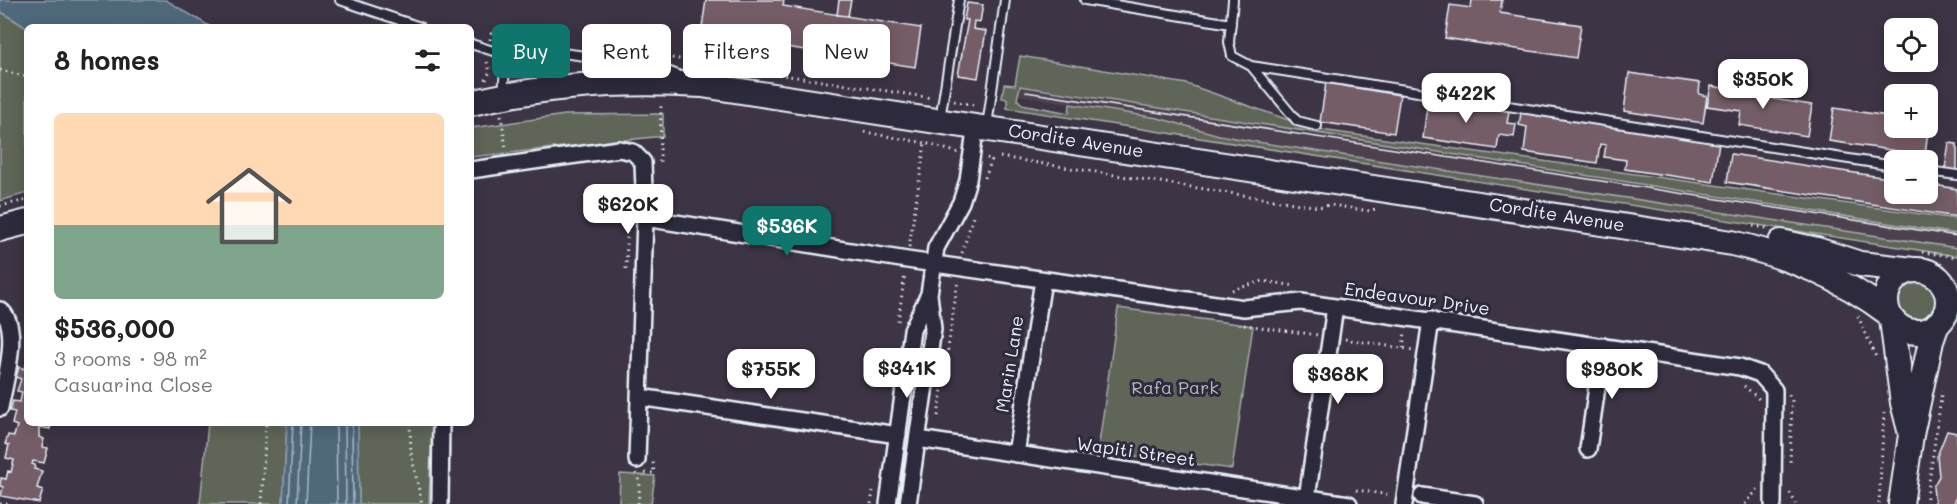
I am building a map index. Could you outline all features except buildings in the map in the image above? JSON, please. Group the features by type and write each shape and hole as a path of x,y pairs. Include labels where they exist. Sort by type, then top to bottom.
{"main road":[{"name":"Cordite Avenue","path":"481,109 505,107 589,83 702,85 1681,234 1756,249 1812,267 1850,286 1890,316"},
{"path":"0,229 24,223"},
{"name":"Cordite Avenue","path":"1681,234 1782,242 1860,264 1957,273"},
{"path":"1901,504 1911,435 1931,341 1946,318 1948,300 1944,286 1934,275 1917,270 1898,276 1888,289 1886,297 1903,403 1911,435"},
{"path":"1890,316 1898,326 1914,332 1930,329 1946,318"}],"street":[{"path":"888,504 912,330 928,294 936,248 961,202 981,127"},
{"path":"474,171 626,149 639,155 644,167 645,218 636,466"},
{"name":"Endeavour Drive","path":"645,218 959,275 1043,280 1244,308 1301,302 1740,367 1760,374 1774,390 1773,504"},
{"name":"Marin Lane","path":"1016,454 1043,280"},
{"path":"908,504 933,329 928,294"},
{"path":"1307,498 1335,307"},
{"path":"0,310 10,325 11,340 0,408"},
{"path":"1404,504 1431,320"},
{"path":"1588,449 1603,346"},
{"path":"639,397 898,435"},
{"path":"440,504 441,426"},
{"name":"Wapiti Street","path":"918,439 1348,504"},
{"path":"1422,496 1474,504"}],"lane":[{"path":"340,0 411,24"},
{"path":"939,120 959,0"},
{"path":"981,127 1005,0"},
{"path":"1085,0 1231,24"},
{"path":"1233,0 1229,42 1232,56 1251,66 1884,164"},
{"path":"474,45 492,51"},
{"path":"570,54 648,64 702,85"},
{"path":"1251,66 1297,121 1317,126"},
{"path":"505,107 506,78"},
{"path":"1938,172 1957,175"}],"path":[{"path":"0,70 24,76"},
{"path":"653,100 662,100 660,172"},
{"path":"481,109 505,107 506,149 496,151"},
{"path":"854,130 925,143"},
{"path":"1000,157 1319,207 1331,205 1370,211 1384,206"},
{"path":"0,206 24,201"},
{"path":"934,441 962,253 974,255"},
{"path":"893,272 932,271 959,275 964,283"},
{"path":"1226,292 1263,281 1297,286"},
{"path":"1853,312 1859,317 1880,366"},
{"path":"1402,348 1407,317"},
{"path":"1238,324 1426,352"},
{"path":"1737,383 1755,394 1761,403"},
{"path":"1879,504 1884,411"},
{"path":"261,504 266,426"},
{"path":"410,426 411,453 422,504"},
{"path":"636,466 640,483 638,504"},
{"path":"1745,504 1760,483"},
{"path":"0,504 10,504"}],"shaded area":[{"path":"1020,86 1957,234 1957,248 1257,142 1219,135 1158,118 1018,95"}],"green space":[{"path":"0,11 24,26 24,194 0,201"},
{"path":"1020,56 1187,84 1314,129 1957,219 1957,234 1020,86 1017,99 1022,104 1069,113 1070,104 1158,118 1219,135 1257,142 1957,248 1957,256 1007,108 1007,99 1002,98 1004,84 1015,85"},
{"path":"663,114 663,136 474,157 474,128 565,115"},
{"path":"1916,282 1929,288 1935,301 1929,314 1916,320 1903,314 1897,301 1903,288"},
{"name":"Rafa Park","path":"1118,308 1253,326 1232,469 1098,451"},
{"path":"208,426 287,426 283,504 200,504"},
{"path":"358,426 432,426 429,504 359,504"},
{"path":"620,474 655,476 651,504 619,504"}],"water":[{"path":"0,0 166,0 206,24 24,24 24,26 0,11"},
{"path":"287,426 358,426 359,504 283,504"}],"tram line":[{"path":"1026,92 1957,236"}]}
